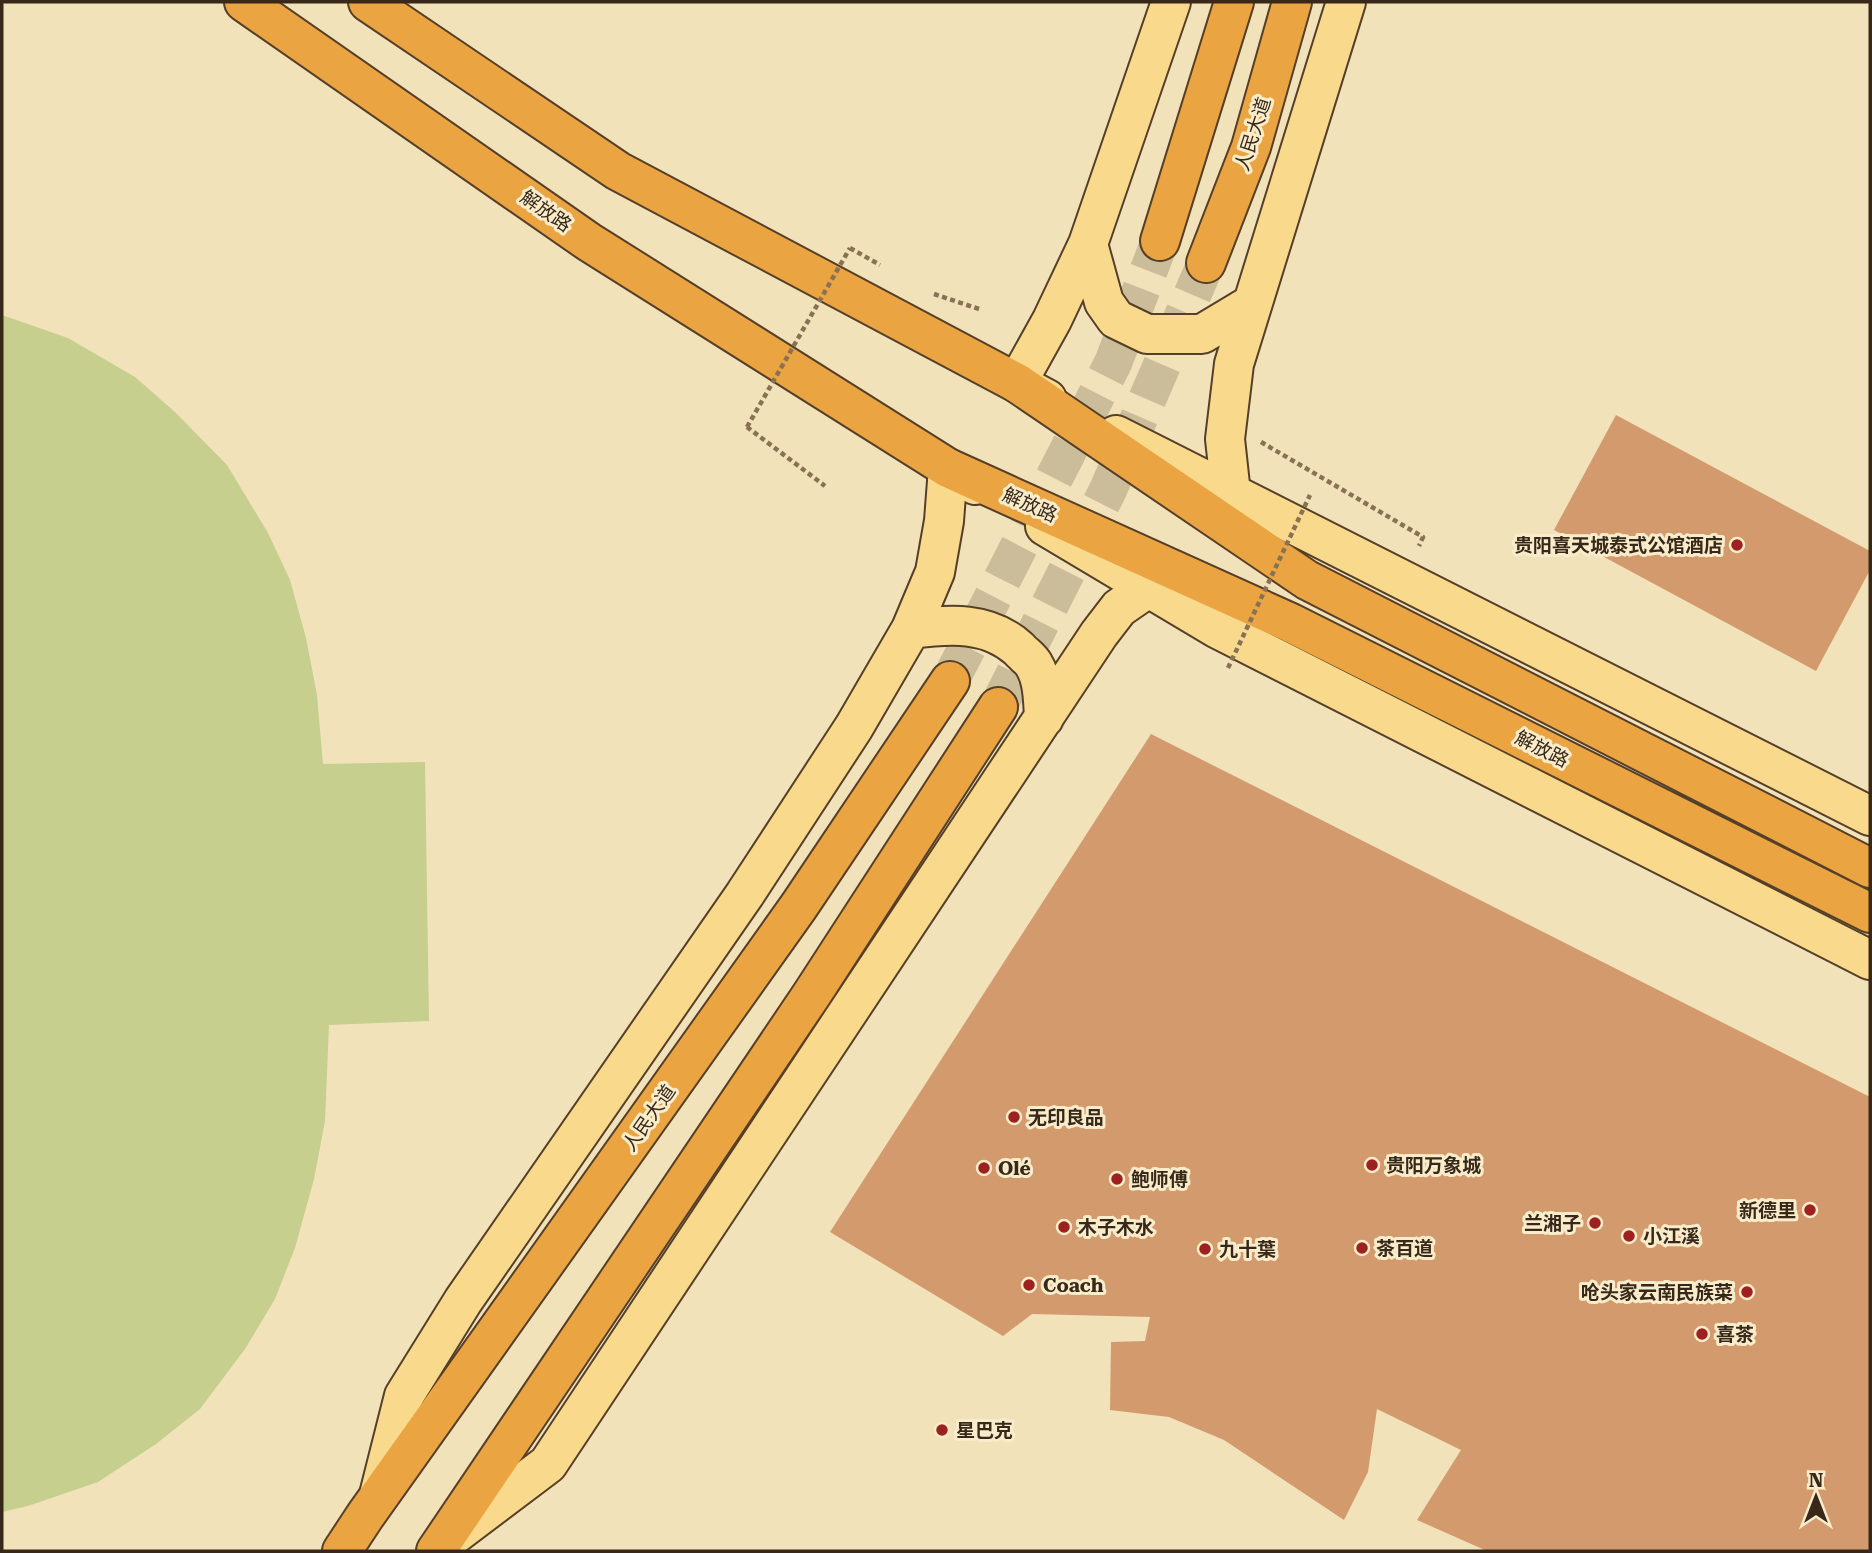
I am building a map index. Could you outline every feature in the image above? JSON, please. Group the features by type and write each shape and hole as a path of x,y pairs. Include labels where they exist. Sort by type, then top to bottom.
{"highway":[{"name":"解放路","path":"244,2 589,242 948,468 1291,623 1870,913"},
{"path":"368,2 618,172 1017,383 1307,580 1870,868"},
{"path":"1160,241 1234,2"},
{"name":"人民大道","path":"1206,263 1251,147 1292,2"},
{"name":"人民大道","path":"342,1551 799,906 950,681"},
{"path":"438,1549 812,995 998,707"}],"main road":[{"path":"1171,2 1088,244 1052,320 1017,383 1231,494 1870,816"},
{"path":"1231,494 1225,439 1234,364 1346,2"},
{"path":"1088,244 1104,302 1116,319 1147,334 1202,334 1252,304"},
{"path":"379,1497 404,1396 470,1290 745,894 854,727 911,629 935,572 944,521 948,468 1216,628 1870,960"},
{"path":"438,1549 548,1464 1099,634 1119,608 1148,588"},
{"path":"911,629 962,624 992,631 1010,641 1034,664 1042,689 1044,718"}],"path":[{"path":"825,486 747,428 850,248"},
{"path":"934,294 979,309"},
{"path":"1251,437 1423,537 1415,558"},
{"path":"1228,668 1310,495 1321,502"}],"green space":[{"path":"2,315 68,338 135,377 175,412 227,465 268,533 290,580 306,638 317,695 323,764 425,762 429,1021 329,1025 325,1121 314,1179 295,1248 275,1299 245,1349 200,1409 156,1444 98,1482 2,1512"}],"building":[{"path":"1616,415 1870,551 1870,570 1816,671 1554,530"},
{"name":"贵阳万象城","path":"1151,734 1870,1097 1870,1551 1487,1551 1417,1520 1461,1450 1377,1409 1368,1472 1344,1520 1224,1440 1169,1417 1110,1410 1111,1342 1145,1341 1150,1317 1032,1314 1003,1336 830,1232"}],"tunnel":[{"path":"950,681 1113,363 1160,241"},
{"path":"998,707 1108,490 1206,263"}],"place":[{"name":"贵阳喜天城泰式公馆酒店","path":"1737,545"},
{"name":"无印良品","path":"1014,1117"},
{"name":"贵阳万象城","path":"1372,1165"},
{"name":"Olé","path":"984,1168"},
{"name":"鲍师傅","path":"1117,1179"},
{"name":"新德里","path":"1810,1210"},
{"name":"兰湘子","path":"1595,1223"},
{"name":"木子木水","path":"1064,1227"},
{"name":"小江溪","path":"1629,1236"},
{"name":"茶百道","path":"1362,1248"},
{"name":"九十葉","path":"1205,1249"},
{"name":"Coach","path":"1029,1285"},
{"name":"呛头家云南民族菜","path":"1747,1292"},
{"name":"喜茶","path":"1702,1334"},
{"name":"星巴克","path":"942,1430"}]}
